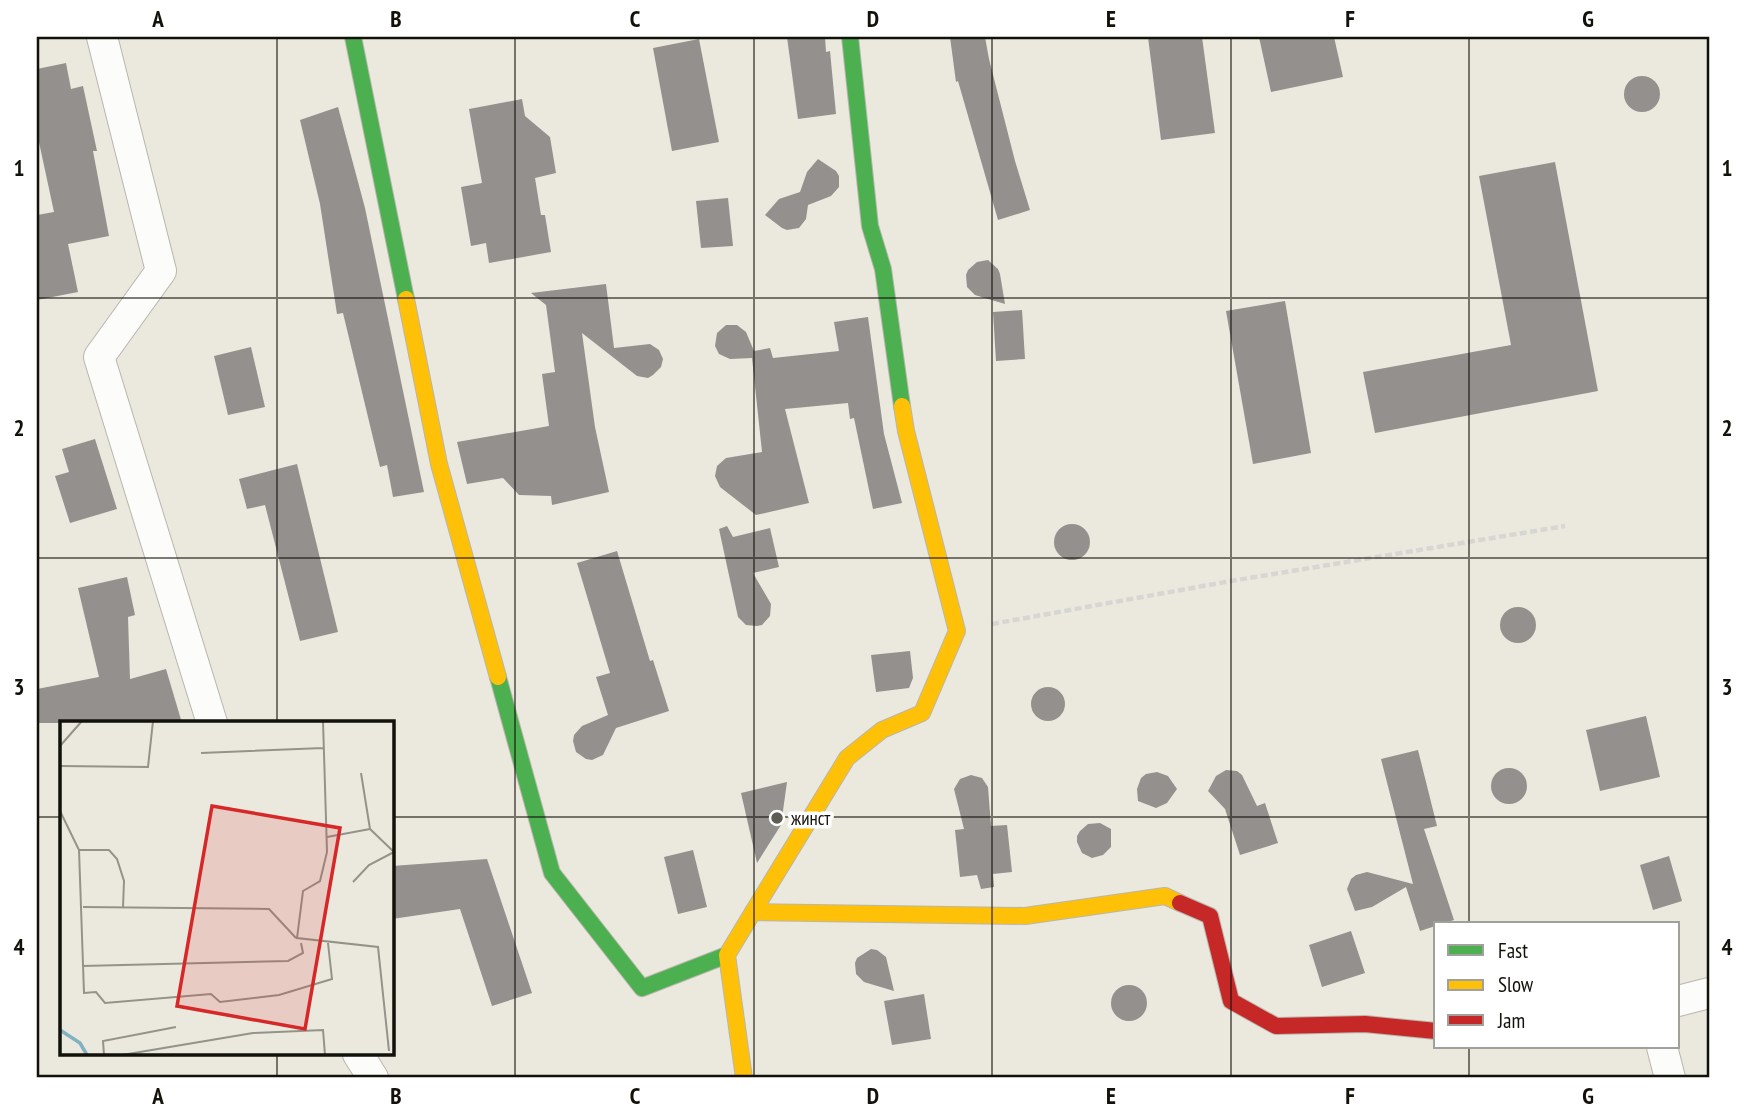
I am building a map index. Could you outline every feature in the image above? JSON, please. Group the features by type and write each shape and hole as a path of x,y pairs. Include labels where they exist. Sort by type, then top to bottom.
{"street":[{"path":"102,37 161,271 99,357 211,721"},
{"path":"353,37 439,464 552,873 642,989 727,955 848,758 882,730 922,713 957,631 906,431 883,269 870,226 850,37"},
{"path":"753,912 1025,916 1166,896 1210,916 1231,1001 1276,1026 1364,1024 1434,1031"},
{"path":"727,955 744,1078"},
{"path":"1680,1000 1709,993"},
{"path":"1662,1048 1670,1078"},
{"path":"359,1056 373,1078"}],"path":[{"path":"957,631 1231,581 1564,526"}],"building":[{"path":"787,37 825,37 826,52 830,51 836,114 798,119"},
{"path":"950,37 985,37 1015,161 1030,210 998,220 958,81 956,82"},
{"path":"1148,37 1202,37 1215,133 1161,140"},
{"path":"1259,37 1334,37 1343,77 1271,92"},
{"path":"699,39 719,142 672,151 653,48"},
{"path":"66,63 71,89 83,86 97,151 93,151 109,236 68,244 78,292 37,300 37,215 54,212 37,133 37,69"},
{"path":"1642,76 1655,81 1660,94 1655,107 1642,112 1629,107 1624,94 1629,81"},
{"path":"522,99 525,116 550,137 556,173 535,178 551,252 489,263 486,243 471,246 461,187 482,183 469,109"},
{"path":"338,107 365,208 424,492 393,497 387,465 380,467 343,313 337,314 320,204 300,120"},
{"path":"818,159 836,171 839,187 831,196 808,205 806,219 799,228 782,228 765,215 779,199 800,192 807,172"},
{"path":"1555,162 1598,391 1375,433 1363,372 1511,345 1479,176"},
{"path":"728,198 733,246 701,248 696,201"},
{"path":"988,260 1000,274 1005,304 975,295 967,287 968,270 977,262"},
{"path":"606,284 614,348 650,344 659,350 663,359 661,367 653,375 648,378 637,376 582,333 595,427 609,492 552,505 551,496 519,495 503,478 467,484 457,442 549,426 542,374 555,372 546,305 531,293"},
{"path":"1285,301 1311,453 1253,464 1226,311"},
{"path":"1022,310 1025,359 996,361 993,312"},
{"path":"868,317 884,434 902,503 873,509 854,418 850,419 848,403 785,409 809,503 756,515 720,487 715,476 717,466 726,458 762,452 752,358 730,359 719,354 715,346 717,333 726,325 737,325 746,332 754,351 770,348 773,358 839,351 834,322"},
{"path":"251,347 265,407 228,415 214,356"},
{"path":"95,439 117,509 70,523 55,476 69,472 62,449"},
{"path":"297,464 338,632 300,641 265,505 247,509 239,479"},
{"path":"1072,524 1085,529 1090,542 1085,555 1072,560 1059,555 1054,542 1059,529"},
{"path":"727,526 733,537 770,528 779,567 753,573 771,604 770,616 762,625 746,625 738,617 719,529"},
{"path":"617,551 650,661 653,660 669,711 616,728 603,755 592,760 576,752 574,735 582,726 608,715 596,677 610,673 577,563"},
{"path":"127,577 135,615 128,617 130,679 166,669 181,721 37,723 37,689 99,677 78,588"},
{"path":"1518,607 1531,612 1536,625 1531,638 1518,643 1505,638 1500,625 1505,612"},
{"path":"910,651 913,678 909,688 876,692 871,655"},
{"path":"1048,687 1060,692 1065,704 1060,716 1048,721 1036,716 1031,704 1036,692"},
{"path":"1646,716 1660,777 1600,791 1586,730"},
{"path":"1418,750 1437,826 1424,829 1454,920 1434,922 1434,926 1420,931 1406,887 1372,907 1355,911 1347,889 1356,875 1367,872 1413,884 1381,759"},
{"path":"1509,768 1522,773 1527,786 1522,799 1509,804 1496,799 1491,786 1496,773"},
{"path":"1226,770 1237,771 1242,775 1257,806 1265,803 1278,843 1240,855 1225,809 1208,791 1216,776"},
{"path":"1157,772 1168,776 1177,789 1167,803 1156,808 1138,801 1137,789 1141,778"},
{"path":"971,775 982,778 988,787 991,826 1007,825 1012,872 993,874 994,887 981,889 977,875 960,877 955,830 964,829 954,789 960,779"},
{"path":"787,782 781,825 757,863 741,793"},
{"path":"1100,823 1111,829 1111,847 1103,855 1092,858 1082,853 1077,836 1088,824"},
{"path":"693,850 707,907 678,914 664,857"},
{"path":"1669,856 1682,901 1653,910 1640,865"},
{"path":"487,859 532,993 492,1006 460,909 394,919 394,866"},
{"path":"1351,931 1365,973 1322,987 1309,945"},
{"path":"871,949 886,957 894,991 864,982 856,974 857,958"},
{"path":"1129,985 1142,990 1147,1003 1142,1016 1129,1021 1116,1016 1111,1003 1116,990"},
{"path":"924,994 931,1039 892,1045 884,1001"}],"traffic: fast":[{"path":"353,37 406,299"},
{"path":"850,37 870,226 883,269 902,406"},
{"path":"498,677 552,873 642,988 727,955"}],"traffic: slow":[{"path":"406,299 439,464 498,677"},
{"path":"753,912 847,758 882,730 922,713 957,631 902,406"},
{"path":"744,1078 727,955 753,912 1025,916 1165,896 1180,903"}],"traffic: jam":[{"path":"1180,903 1210,916 1231,1001 1276,1026 1365,1024 1434,1031"}],"place":[{"name":"жинст","path":"777,818"}]}
